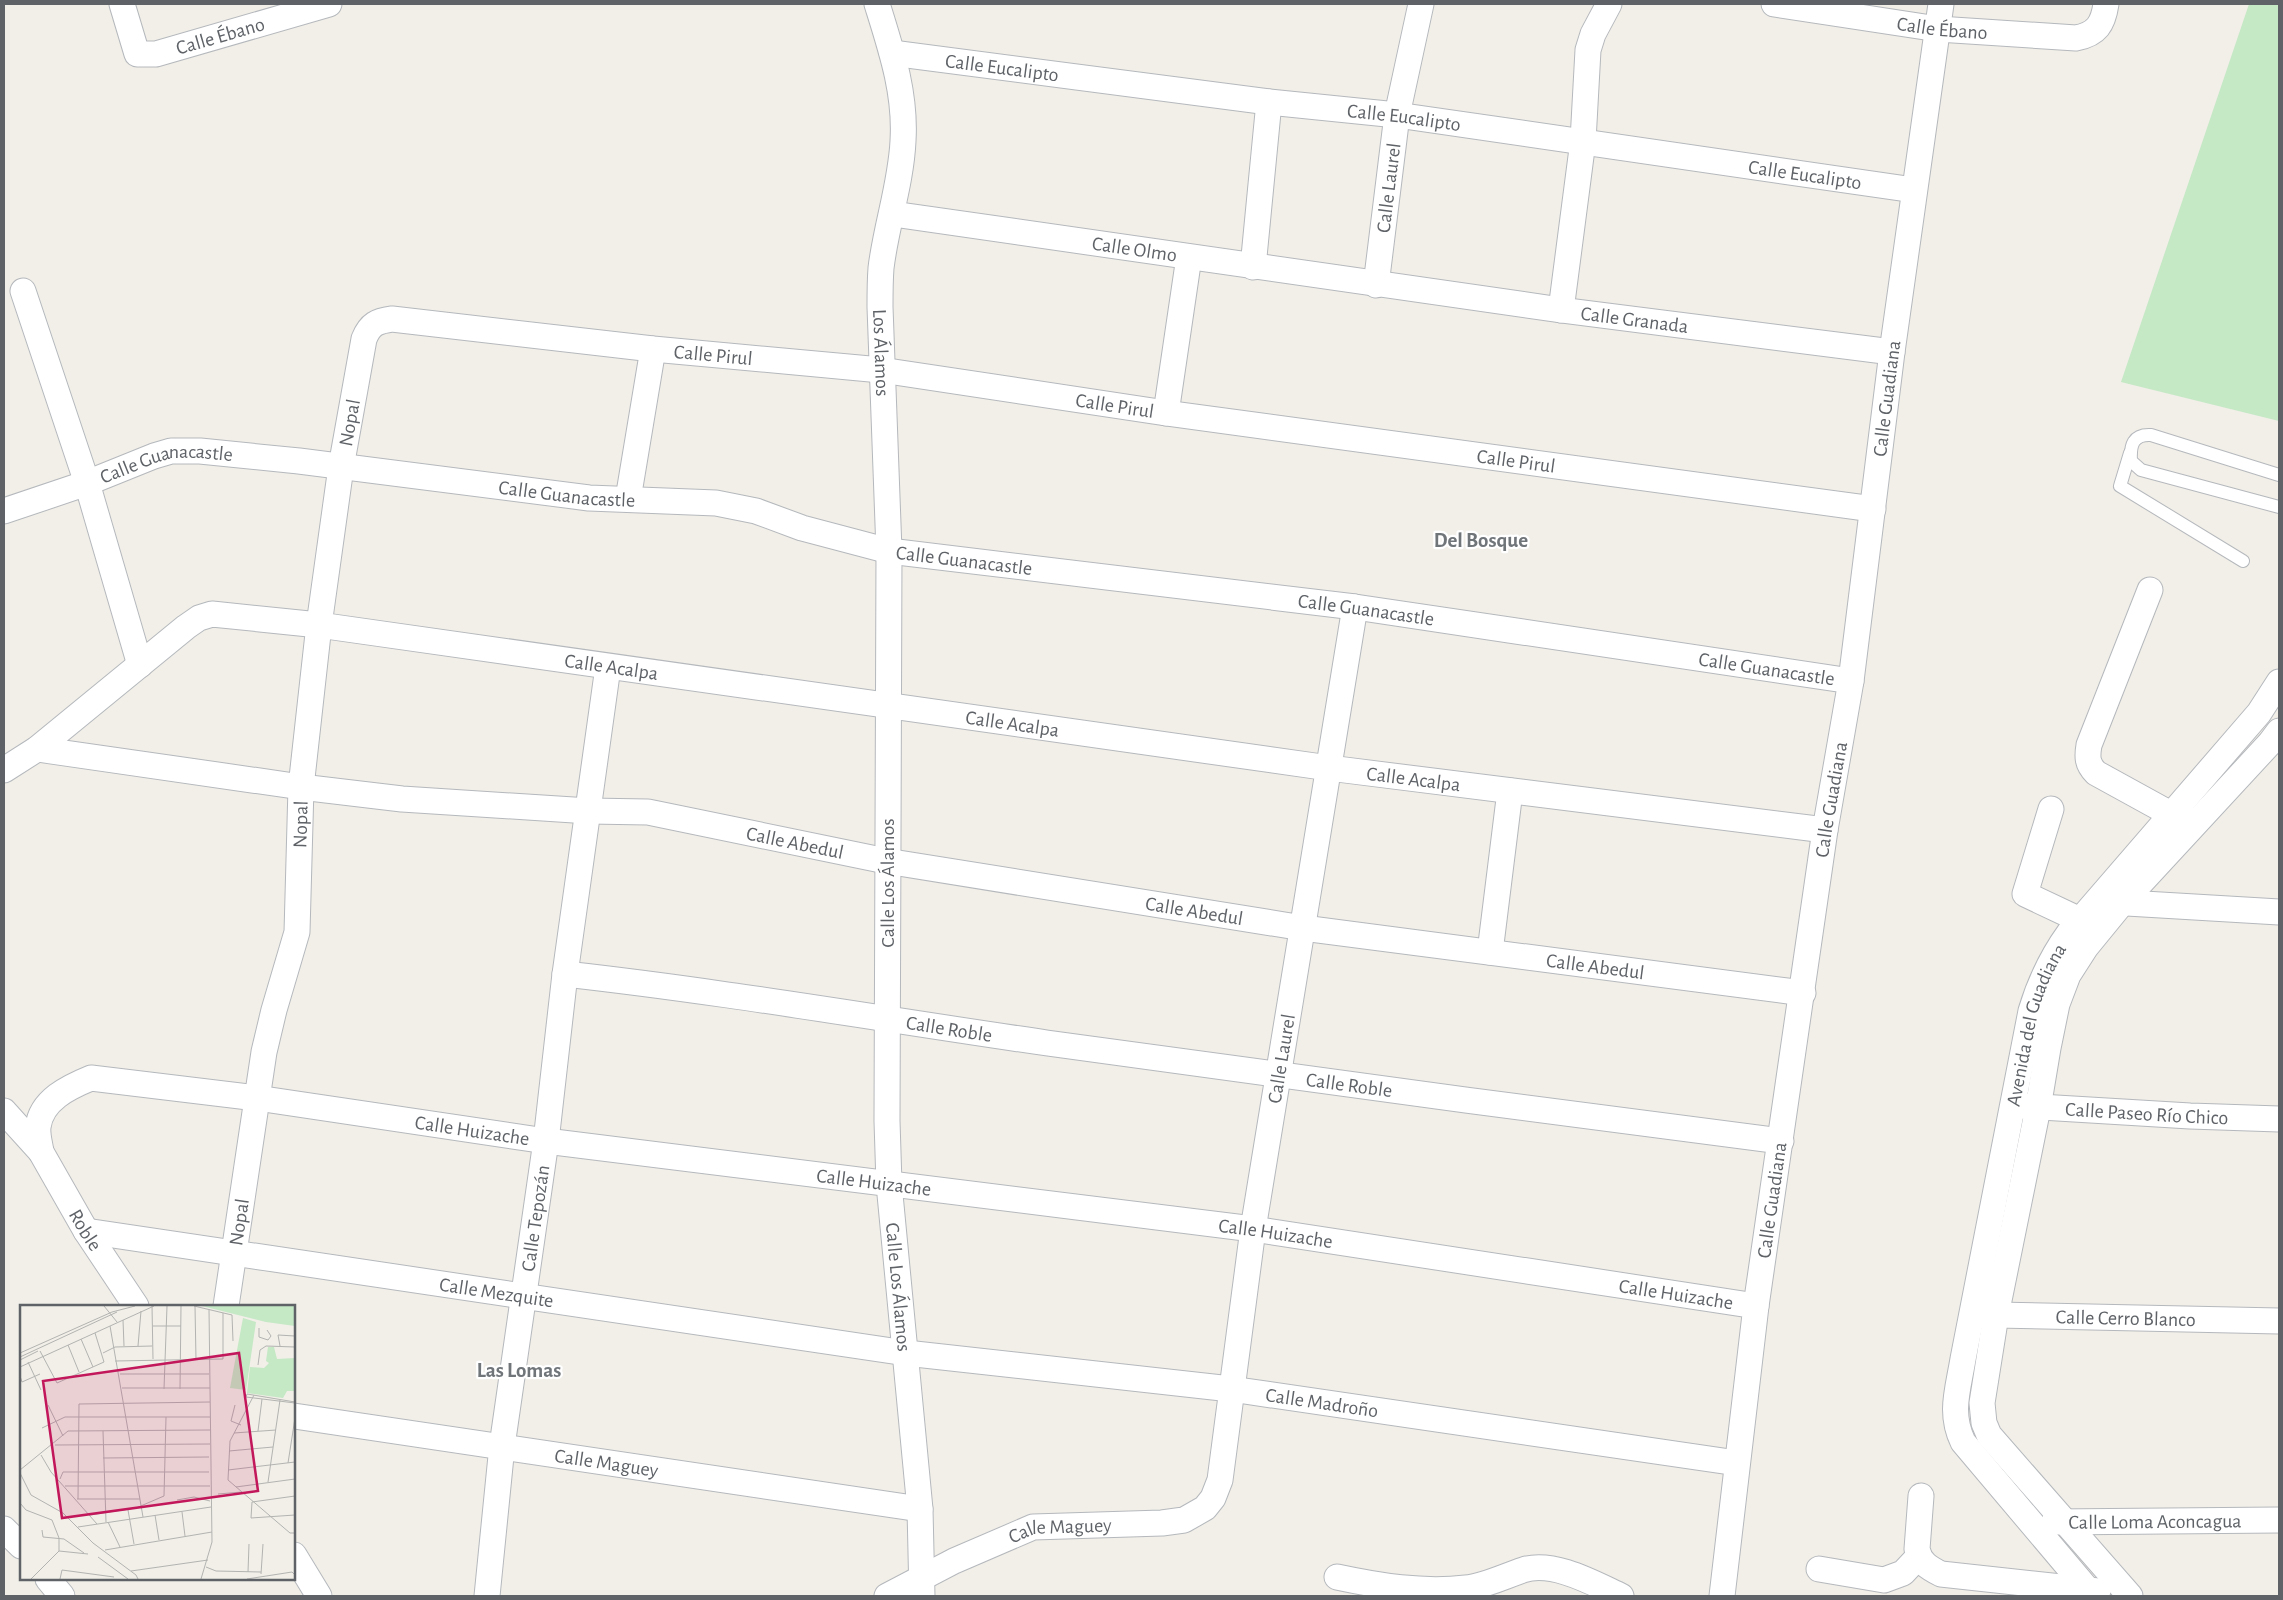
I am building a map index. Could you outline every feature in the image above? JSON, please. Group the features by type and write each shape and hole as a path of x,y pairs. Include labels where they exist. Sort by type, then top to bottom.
{"street":[{"name":"Calle Ébano","path":"122,4 138,54 156,54 329,4"},
{"name":"Los Álamos","path":"877,4 892,53 901,96 903,118 903,143 893,214 881,268 881,370 889,551 890,707"},
{"name":"Calle Laurel","path":"1376,285 1397,115 1421,4"},
{"path":"1560,310 1583,141 1588,50 1599,21 1609,4"},
{"name":"Calle Ébano","path":"1774,4 1938,29 2076,38 2088,36 2097,28 2105,11"},
{"name":"Calle Guadiana","path":"1722,1596 1756,1306 1826,830 1851,681 1892,352 1941,4"},
{"name":"Calle Eucalipto","path":"892,53 1270,102 1397,115 1914,190"},
{"path":"1253,266 1270,102"},
{"name":"Calle Olmo","path":"893,214 1376,285"},
{"path":"1166,412 1189,257"},
{"name":"Calle Granada","path":"1376,285 1892,352"},
{"path":"4,770 37,749 140,665 87,483 23,291"},
{"name":"Calle Pirul","path":"364,339 368,329 378,321 392,320 653,349 881,370 1166,412 1873,509"},
{"name":"Nopal","path":"226,1305 257,1098 274,1010 297,932 300,788 319,626 341,467 364,339"},
{"path":"628,499 653,349"},
{"name":"Calle Guanacastle","path":"4,511 87,483 171,451 210,452 589,498 716,504 756,511 802,528 889,551 1355,607 1851,681"},
{"path":"2150,590 2089,744 2087,755 2089,766 2096,774 2193,826"},
{"name":"Calle Laurel","path":"1205,1508 1213,1498 1220,1480 1252,1229 1355,607"},
{"name":"Calle Acalpa","path":"140,665 199,618 212,614 319,626 1329,768 1826,830"},
{"name":"Calle Tepozán","path":"487,1596 502,1446 546,1141 565,974 608,667"},
{"name":"Avenida del Guadiana","path":"2066,1521 1989,1434 1984,1423 1982,1404 1984,1313 2013,1105 2031,1011 2039,983 2052,956 2095,901 2259,713 2279,682"},
{"name":"Calle Los Álamos","path":"890,707 886,861 889,1184 920,1508 922,1587"},
{"name":"Avenida del Guadiana","path":"2031,1524 1963,1442 1956,1427 1955,1405 1984,1313 2038,1108 2057,1004 2068,975 2086,948 2122,903 2270,744 2279,731"},
{"name":"Calle Abedul","path":"37,749 300,788 402,799 589,811 648,812 886,861 1303,928 1803,993"},
{"path":"1490,952 1510,791"},
{"path":"2051,809 2025,894 2080,920"},
{"path":"2095,901 2279,912"},
{"name":"Calle Roble","path":"565,974 658,984 888,1021 1278,1076 1781,1141"},
{"name":"Calle Huizache","path":"40,1152 38,1127 47,1105 67,1088 91,1078 257,1098 546,1141 1252,1229 1756,1306"},
{"name":"Calle Paseo Río Chico","path":"2013,1105 2038,1108 2279,1119"},
{"path":"4,1111 40,1152"},
{"name":"Roble","path":"40,1152 86,1231 135,1305"},
{"name":"Calle Mezquite","path":"86,1231 906,1353"},
{"name":"Calle Cerro Blanco","path":"1984,1313 2279,1321"},
{"name":"Calle Madroño","path":"906,1353 1231,1389 1737,1463"},
{"name":"Calle Maguey","path":"295,1416 920,1508"},
{"path":"1921,1496 1917,1549 1919,1556 1928,1567 1941,1574 2091,1594 2128,1593"},
{"name":"Calle Maguey","path":"887,1596 922,1587 954,1561 1033,1527 1058,1524 1081,1526 1162,1523 1184,1520 1205,1508"},
{"name":"Calle Loma Aconcagua","path":"2031,1524 2066,1521 2279,1520"},
{"path":"2066,1521 2128,1593"},
{"path":"2031,1524 2091,1594"},
{"path":"4,1529 20,1545"},
{"path":"1819,1569 1884,1580 1903,1573 1919,1556"},
{"path":"295,1557 319,1596"},
{"path":"1337,1577 1373,1585 1434,1590 1468,1588 1525,1569 1543,1568 1584,1578 1621,1596"},
{"path":"49,1580 62,1596"}],"lane":[{"path":"2243,561 2120,486 2131,444 2136,438 2151,435 2279,474"},
{"path":"2130,451 2130,461 2141,470 2279,507"}],"green space":[{"path":"2249,4 2279,4 2279,421 2121,382"}],"district":[{"name":"Del Bosque","path":"1481,540"},
{"name":"Las Lomas","path":"519,1370"}]}
